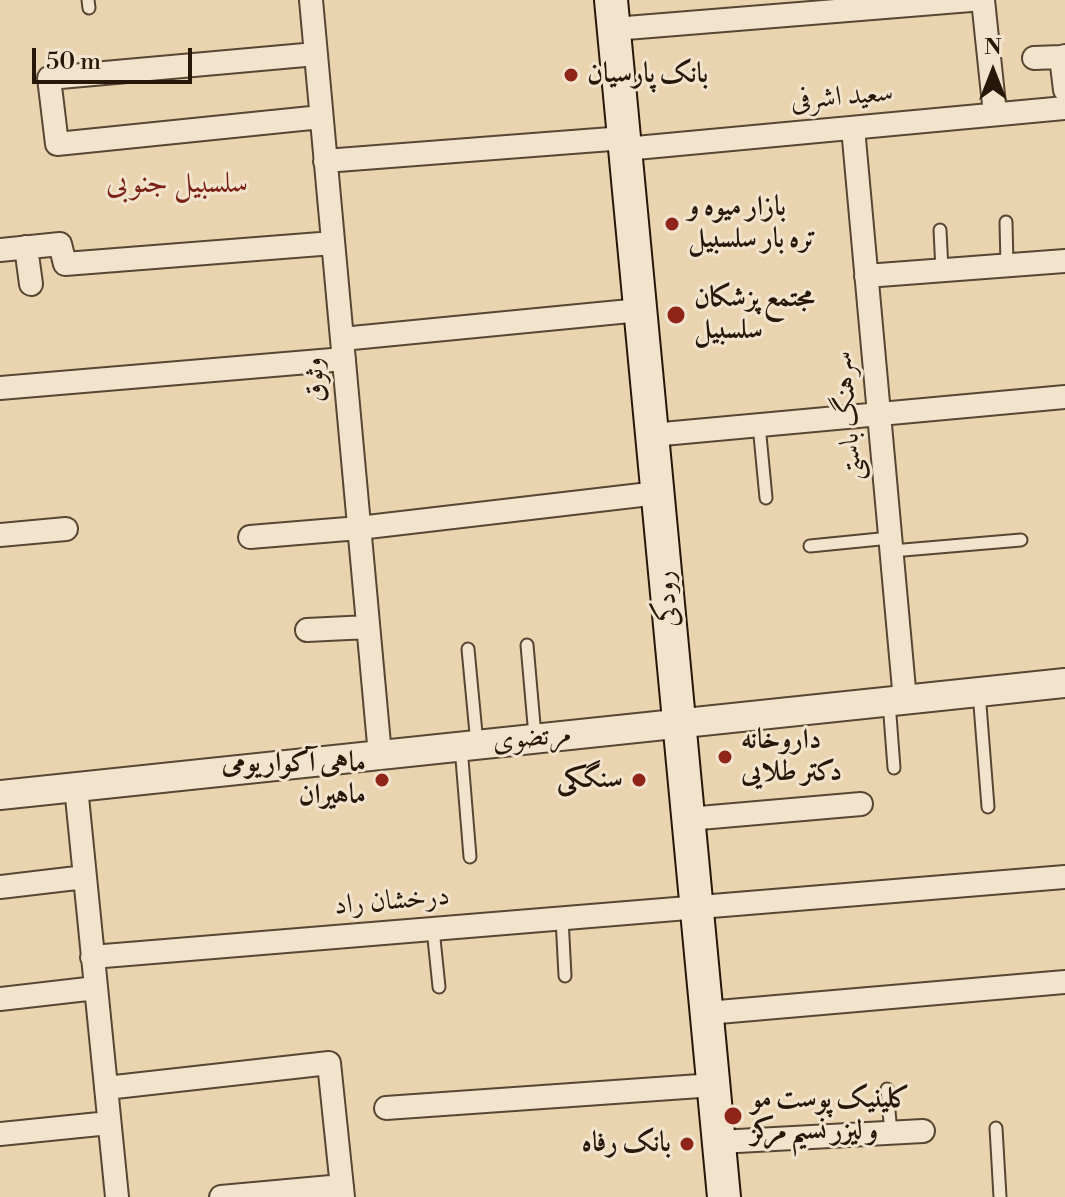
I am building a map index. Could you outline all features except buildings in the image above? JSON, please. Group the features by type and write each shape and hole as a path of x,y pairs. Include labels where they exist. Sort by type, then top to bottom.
{"main road":[{"name":"رودکی","path":"612,14 724,1197"}],"street":[{"name":"وثوق","path":"311,0 380,755"},
{"path":"612,14 971,0"},
{"path":"983,0 995,114"},
{"path":"316,54 49,78 57,144 321,117"},
{"path":"1034,58 1063,56 1065,90"},
{"name":"سعید اشرفی","path":"325,161 853,128 1065,108"},
{"name":"سرهنگ باستی","path":"853,128 891,544 897,701"},
{"path":"0,250 60,244 65,264 333,243"},
{"path":"26,247 31,284"},
{"path":"866,276 1065,261"},
{"path":"0,388 343,349 640,310"},
{"path":"652,435 1065,397"},
{"path":"250,537 359,528 658,493"},
{"path":"0,535 66,529"},
{"path":"307,630 368,627"},
{"name":"مرتضوی","path":"0,795 1065,683"},
{"path":"76,787 117,1197"},
{"path":"688,819 861,804"},
{"path":"0,887 85,877"},
{"name":"درخشان راد","path":"92,957 1065,877"},
{"path":"707,1013 1065,982"},
{"path":"0,999 96,988"},
{"path":"106,1088 329,1063 342,1192 221,1197"},
{"path":"386,1108 714,1085"},
{"path":"0,1134 109,1123"},
{"path":"719,1142 923,1131"}],"lane":[{"path":"1006,222 1007,265"},
{"path":"940,230 942,270"},
{"path":"759,425 766,498"},
{"path":"810,546 1021,540"},
{"path":"527,645 535,739"},
{"path":"468,649 470,857"},
{"path":"979,692 988,807"},
{"path":"894,768 897,701"},
{"path":"562,918 565,976"},
{"path":"433,929 439,987"},
{"path":"887,1089 891,1133"},
{"path":"996,1128 1000,1197"}],"place":[{"name":"بانک پارسیان","path":"571,75"},
{"name":"بازار میوه و تره بار سلسبیل","path":"672,224"},
{"name":"مجتمع پزشکان سلسبیل","path":"676,315"},
{"name":"داروخانه دکتر طلایی","path":"725,757"},
{"name":"ماهی آکواریومی ماهیران","path":"382,780"},
{"name":"سنگکی","path":"639,780"},
{"name":"کلینیک پوست مو و لیزر نسیم مرکز","path":"733,1116"},
{"name":"بانک رفاه","path":"687,1144"}],"district":[{"name":"سلسبیل جنوبی","path":"177,185"}]}
